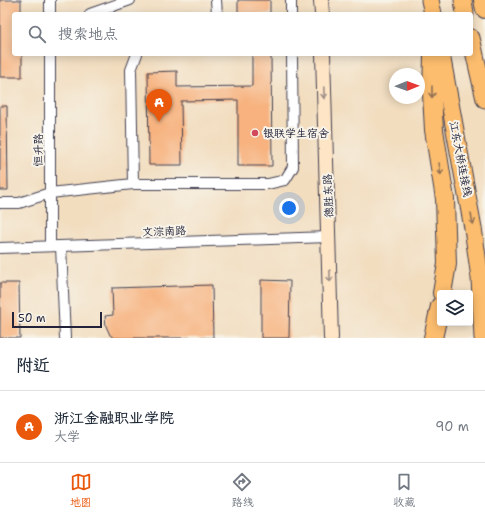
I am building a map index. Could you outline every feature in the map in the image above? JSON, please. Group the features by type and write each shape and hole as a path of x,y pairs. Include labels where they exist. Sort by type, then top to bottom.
{"highway":[{"path":"430,0 433,12"},
{"path":"463,0 465,12"},
{"path":"483,0 485,9"},
{"path":"473,46 484,93"},
{"path":"433,56 432,94 434,130 445,199 447,264 443,290"},
{"name":"江东大桥连接线","path":"441,56 473,228 480,278 483,338"},
{"path":"433,338 437,320"}],"main road":[{"path":"322,0 322,12"},
{"name":"德胜东路","path":"323,56 331,338"}],"street":[{"path":"50,0 50,12"},
{"path":"96,12 130,0"},
{"path":"216,0 217,12"},
{"path":"291,0 291,12"},
{"name":"恒升路","path":"50,56 50,246"},
{"path":"133,184 131,70 136,56"},
{"path":"0,203 19,203 50,193 133,184 268,184 285,180 293,167 292,56"},
{"name":"文淙南路","path":"0,248 329,237"},
{"path":"61,246 64,338"}],"building":[{"path":"0,0 21,0 21,12 12,12 12,56 22,56 22,77 0,77"},
{"path":"238,0 270,0 270,12 238,12"},
{"name":"银联学生宿舍","path":"252,56 271,56 272,166 238,166 238,100 181,101 182,165 149,165 148,72 177,71 177,87 252,86"},
{"path":"0,106 7,106 8,190 0,190"},
{"path":"261,280 290,281 289,338 261,338"},
{"path":"0,283 19,283 20,338 0,338"},
{"path":"212,285 213,338 114,338 110,335 106,326 105,316 113,315 112,288"}],"place":[{"name":"浙江金融职业学院","path":"159,122"},
{"name":"银联学生宿舍","path":"255,133"}]}
